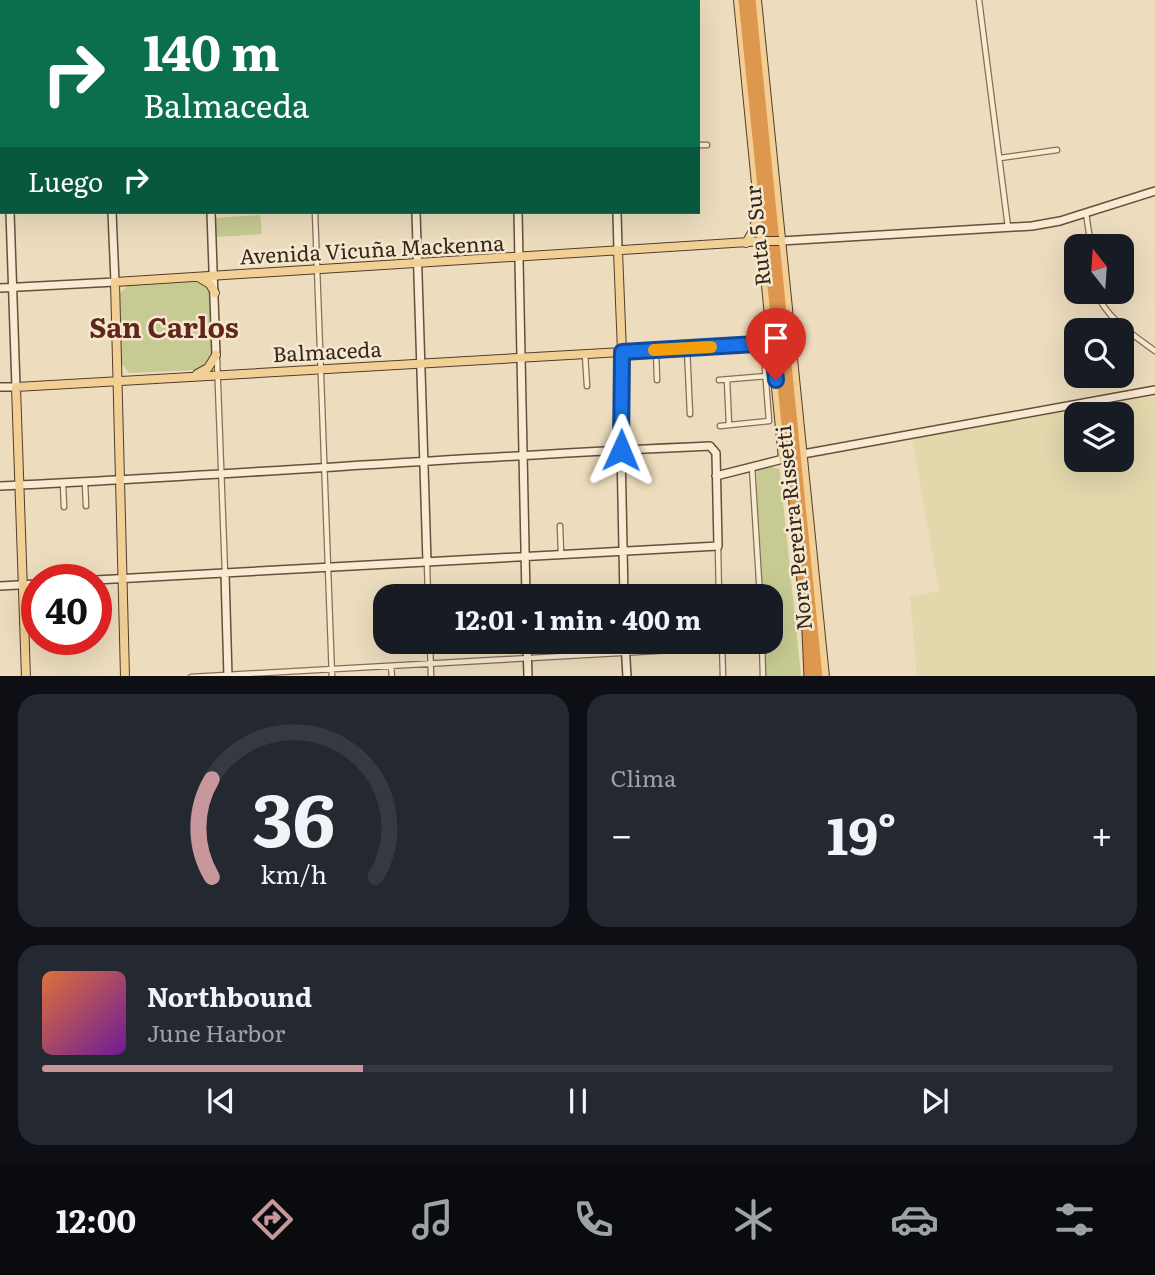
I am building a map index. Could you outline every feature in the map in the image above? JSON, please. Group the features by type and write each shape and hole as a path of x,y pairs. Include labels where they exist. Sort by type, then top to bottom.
{"highway":[{"name":"Ruta 5 Sur","path":"741,0 807,632 809,676"},
{"name":"Ruta 5 Sur","path":"751,0 818,676"},
{"path":"783,459 790,528 801,590"}],"main road":[{"path":"741,0 765,263 768,343 783,459"},
{"name":"Nora Pereira Rissetti","path":"757,0 825,676"},
{"path":"758,206 753,231 746,243 765,263"},
{"name":"Avenida Vicuña Mackenna","path":"115,282 780,240"},
{"path":"618,251 622,352"},
{"path":"193,276 208,281 215,293"},
{"path":"115,299 122,287 134,280"},
{"path":"115,282 125,676"},
{"name":"Balmaceda","path":"16,387 622,352"},
{"path":"194,376 208,368 216,355"},
{"path":"117,361 134,379"},
{"path":"16,387 21,564"},
{"path":"25,655 26,676"}],"street":[{"path":"979,0 1008,228"},
{"path":"700,145 707,145"},
{"path":"1000,158 1057,150"},
{"path":"780,240 1044,225 1155,191"},
{"path":"10,214 16,387"},
{"path":"112,214 115,282"},
{"path":"211,214 228,676 606,654"},
{"path":"315,214 332,676"},
{"path":"416,214 428,584"},
{"path":"518,214 526,584"},
{"path":"617,214 618,251"},
{"path":"1086,214 1089,234"},
{"name":"Avenida Vicuña Mackenna","path":"0,288 115,282"},
{"path":"1101,304 1124,328 1155,351"},
{"path":"720,426 769,421 765,376 768,343"},
{"name":"Balmaceda","path":"622,352 768,343"},
{"path":"687,348 690,414"},
{"path":"656,349 657,380"},
{"path":"622,352 624,584"},
{"path":"585,353 587,386"},
{"path":"719,380 765,376"},
{"path":"727,380 729,425"},
{"name":"Balmaceda","path":"0,387 16,387"},
{"path":"803,454 1155,390"},
{"path":"0,486 710,446 714,448 716,476 719,584"},
{"path":"716,476 783,459"},
{"path":"752,467 759,584"},
{"path":"85,482 86,506"},
{"path":"63,483 64,507"},
{"path":"560,526 561,554"},
{"path":"112,579 718,546"},
{"path":"0,586 21,585"},
{"path":"431,654 432,676"},
{"path":"527,654 528,676"},
{"path":"626,654 626,676"},
{"path":"722,654 723,676"},
{"path":"762,654 763,676"},
{"path":"391,666 391,676"}],"shaded area":[{"path":"1155,396 1155,676 917,676 910,597 939,591 912,438 1064,412 1064,472 1134,472 1134,402 1120,402"}],"green space":[{"path":"260,215 262,234 216,237 215,218"},
{"path":"199,279 207,285 211,295 212,356 208,364 198,370 129,373 120,362 119,294 130,283"},
{"path":"771,467 779,469 780,473 801,676 766,676 765,654 783,654 783,584 762,584 756,473 758,469"}],"slow traffic":[{"path":"654,350 711,347"}],"district":[{"name":"San Carlos","path":"164,326"}],"route":[{"path":"621,450 622,352 772,343 776,380"}]}
